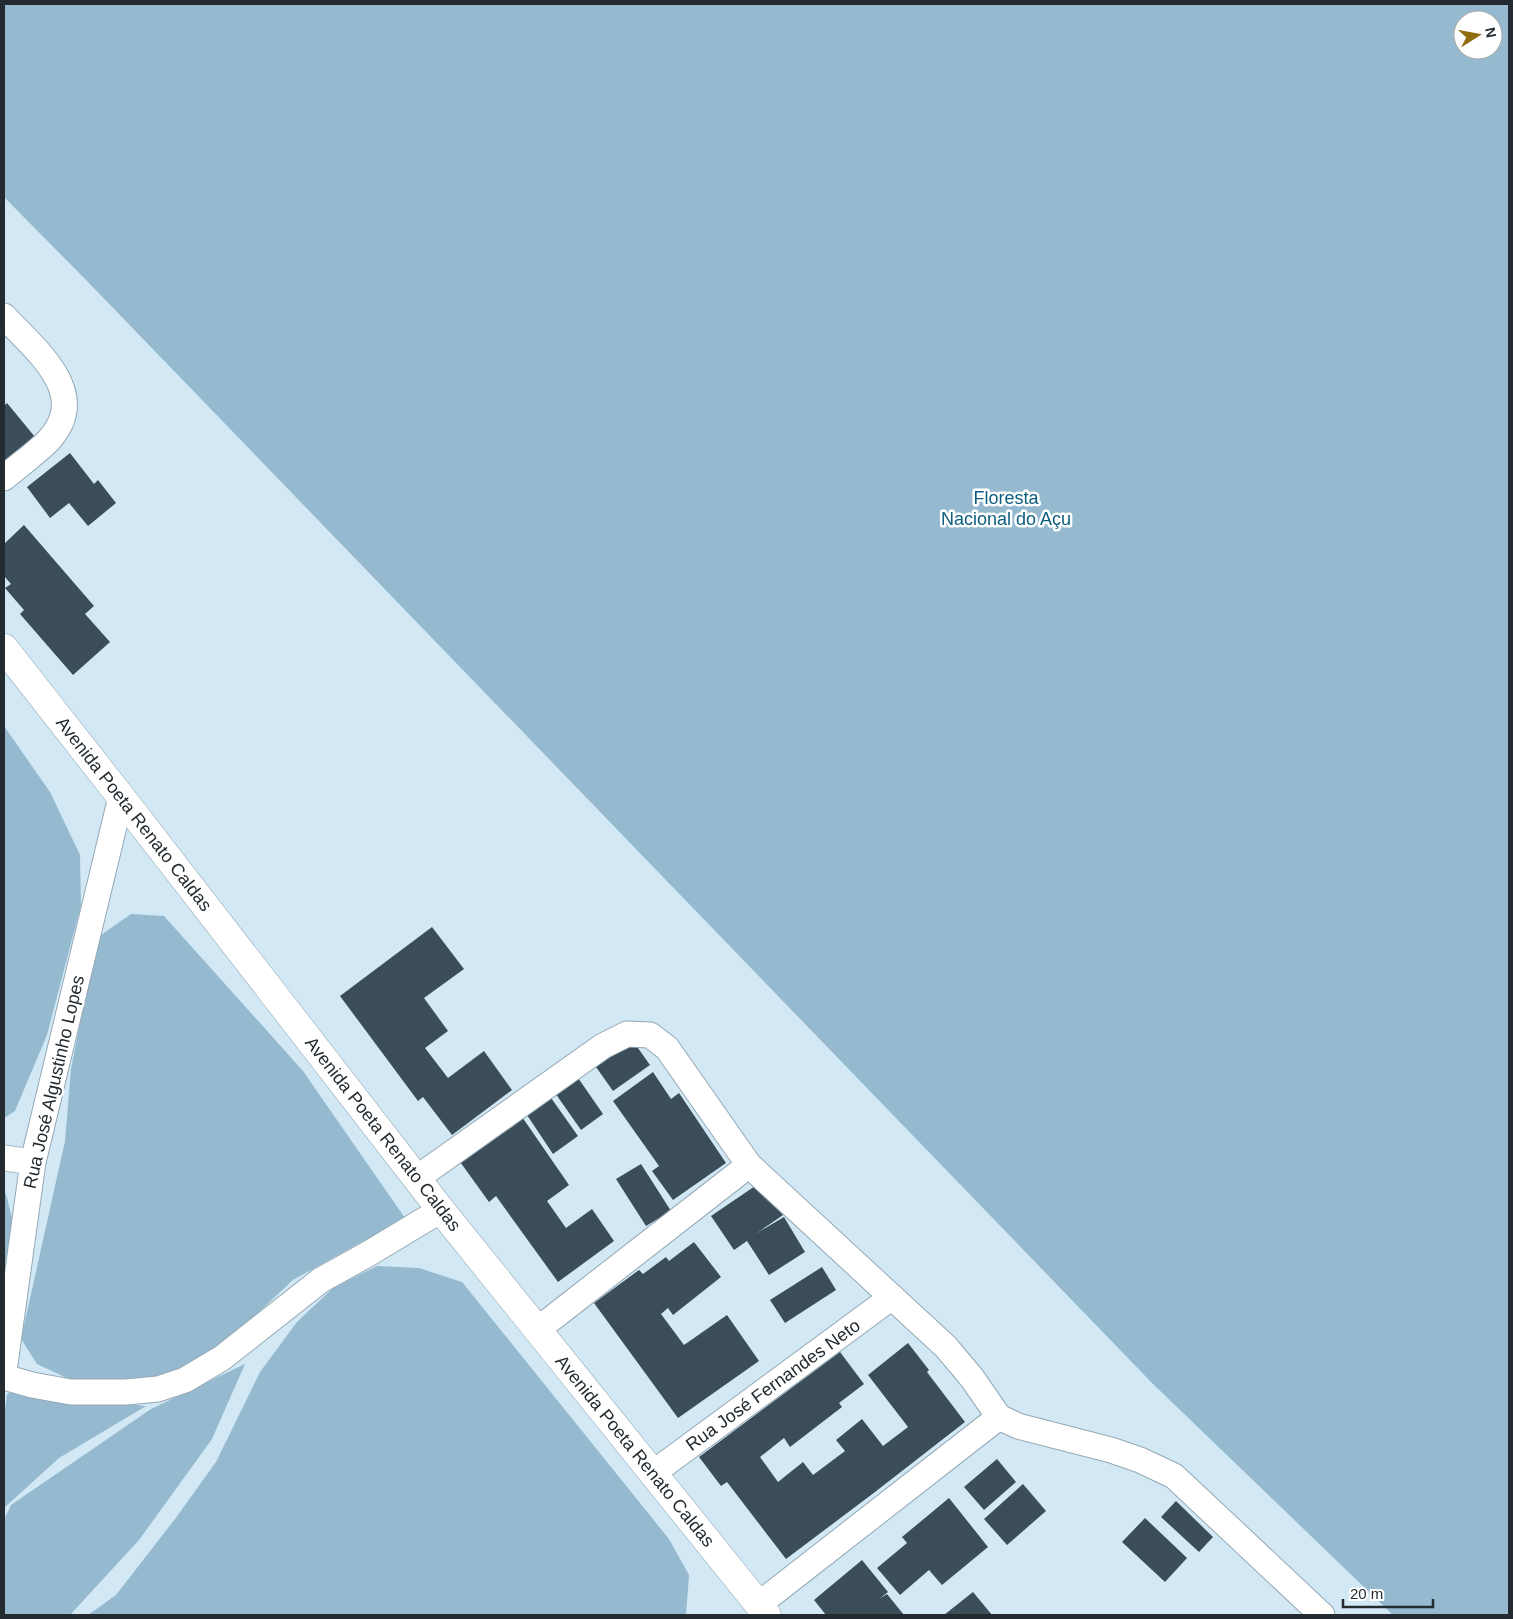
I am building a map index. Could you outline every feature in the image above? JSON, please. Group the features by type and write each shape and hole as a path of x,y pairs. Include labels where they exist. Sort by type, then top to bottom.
{"main road":[{"name":"Avenida Poeta Renato Caldas","path":"4,648 121,796 441,1210 762,1610"}],"street":[{"path":"4,316 40,353 55,372 65,395 63,419 49,440 4,478"},
{"name":"Rua José Algustinho Lopes","path":"4,1371 34,1162 121,796"},
{"path":"416,1178 603,1046 626,1034 650,1035 667,1048 749,1166 946,1347 972,1378 999,1417 1028,1428 1111,1450 1140,1460 1174,1476 1322,1615"},
{"path":"4,1158 34,1162"},
{"path":"537,1330 749,1166"},
{"path":"4,1377 32,1385 71,1392 142,1391 158,1389 185,1380 222,1358 321,1280 441,1210"},
{"name":"Rua José Fernandes Neto","path":"653,1473 892,1297"},
{"path":"762,1610 999,1417"}],"green space":[{"name":"Floresta Nacional do Açu","path":"4,4 1509,4 1509,1615 1393,1615 1152,1383 4,197"},
{"path":"4,726 50,792 80,855 81,905 47,1035 15,1111 4,1118"},
{"path":"131,914 164,916 303,1071 405,1218 293,1280 230,1339 175,1375 114,1389 69,1379 37,1364 21,1339 65,1141 71,1069 92,962 101,935"},
{"path":"4,1192 15,1230 7,1266 4,1270"},
{"path":"377,1266 419,1268 462,1282 669,1539 689,1575 686,1615 88,1615 116,1595 216,1462 260,1372 297,1322 333,1288"},
{"path":"245,1364 212,1439 139,1540 70,1615 4,1615 4,1520 11,1505 151,1409"},
{"path":"13,1391 146,1406 59,1458 4,1508 4,1418 7,1394"}],"building":[{"path":"7,403 35,437 4,463 4,406"},
{"path":"70,453 94,484 98,480 116,503 88,526 69,503 50,518 27,487"},
{"path":"24,525 94,606 85,614 110,642 73,675 20,614 24,610 5,588 11,584 4,576 4,544"},
{"path":"432,927 464,969 424,998 448,1031 425,1048 448,1078 484,1051 512,1090 452,1135 423,1097 418,1101 340,996"},
{"path":"633,1041 650,1065 613,1091 596,1067"},
{"path":"653,1072 671,1099 679,1093 726,1163 673,1200 652,1171 659,1166 613,1101"},
{"path":"576,1075 603,1114 581,1130 553,1090"},
{"path":"549,1095 578,1136 553,1154 525,1112"},
{"path":"520,1114 569,1185 547,1201 566,1228 592,1209 614,1241 558,1282 496,1196 489,1202 458,1159"},
{"path":"641,1164 671,1211 646,1226 616,1179"},
{"path":"761,1182 783,1215 757,1233 784,1217 805,1252 769,1275 747,1241 734,1250 711,1216"},
{"path":"694,1242 721,1277 673,1315 668,1308 661,1314 684,1345 727,1315 759,1361 678,1418 594,1303 639,1270 643,1274 666,1257 669,1261"},
{"path":"822,1267 836,1290 785,1323 770,1300"},
{"path":"908,1343 929,1370 927,1372 965,1422 786,1559 727,1482 721,1486 699,1457 840,1352 864,1384 839,1403 842,1407 790,1447 784,1438 760,1457 778,1482 803,1462 813,1475 845,1451 836,1440 862,1419 883,1446 908,1427 868,1375"},
{"path":"997,1459 1016,1482 984,1510 964,1487"},
{"path":"1023,1484 1046,1511 1007,1545 984,1519"},
{"path":"949,1498 988,1547 942,1585 929,1570 900,1595 877,1568 907,1543 902,1537"},
{"path":"1176,1501 1213,1537 1199,1552 1161,1517"},
{"path":"1145,1518 1187,1558 1165,1582 1122,1542"},
{"path":"862,1560 888,1592 879,1599 887,1594 904,1615 826,1615 814,1600"},
{"path":"973,1592 992,1615 944,1615"}]}
